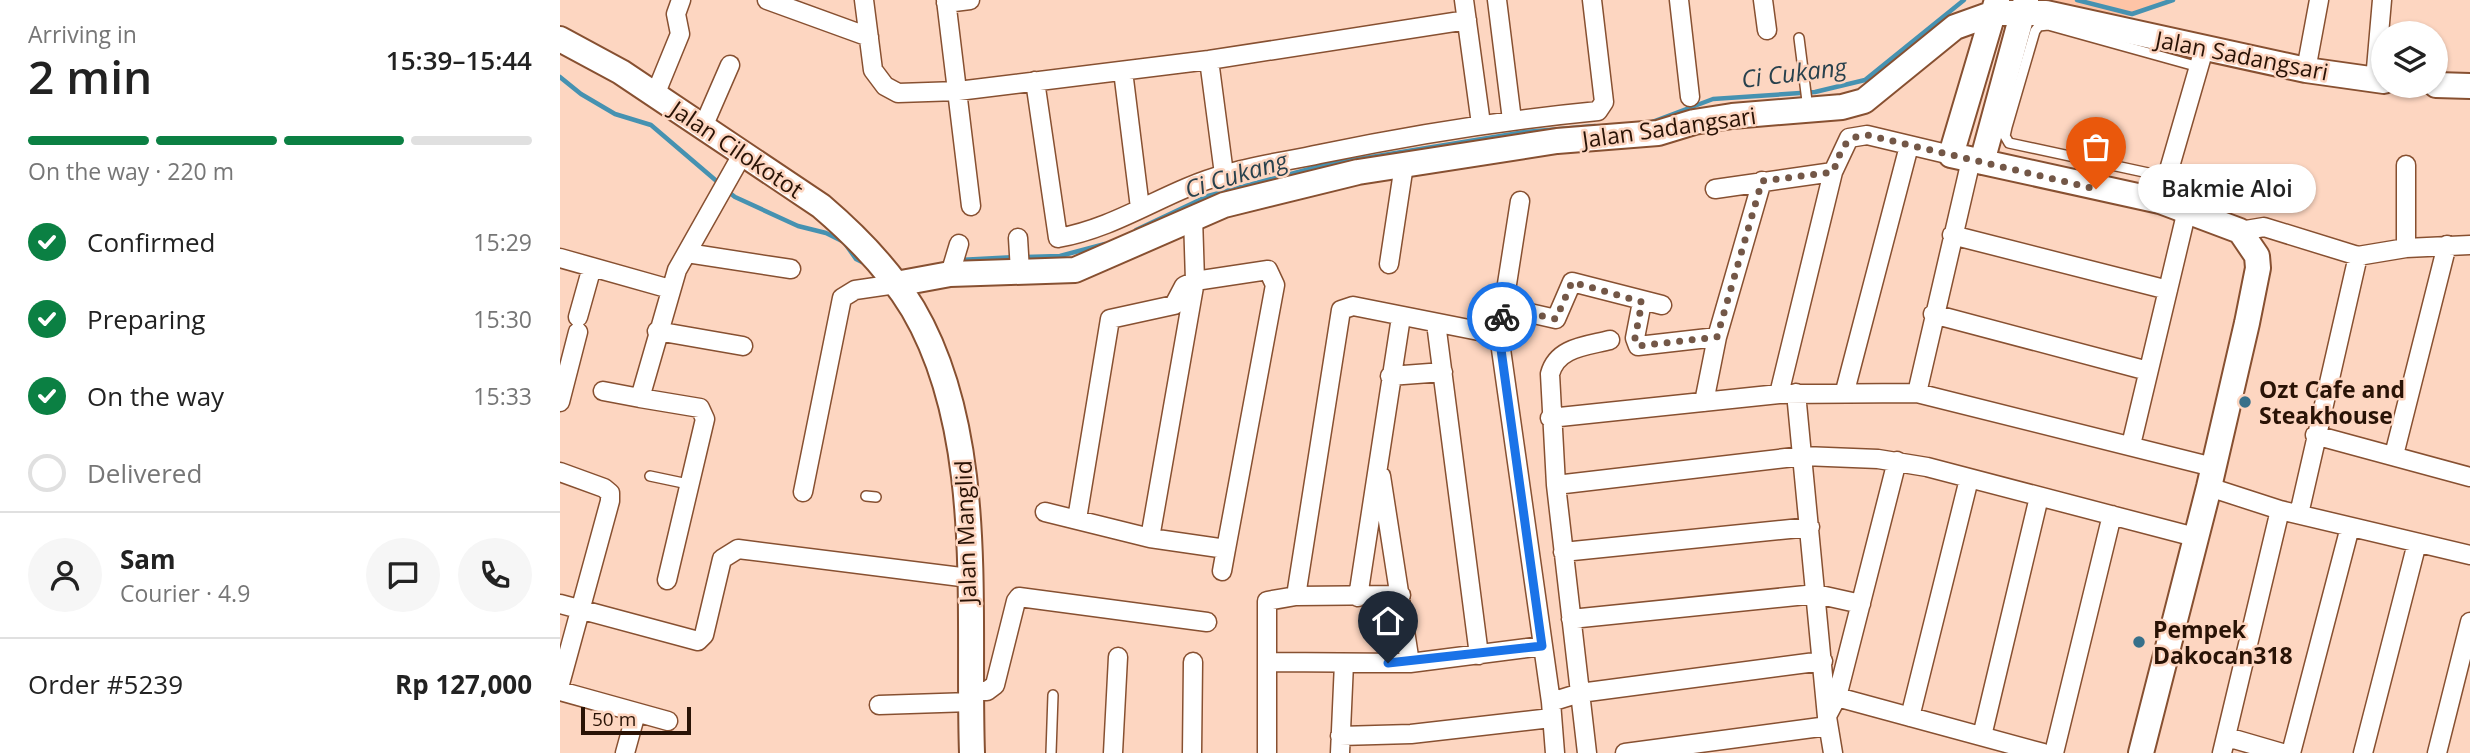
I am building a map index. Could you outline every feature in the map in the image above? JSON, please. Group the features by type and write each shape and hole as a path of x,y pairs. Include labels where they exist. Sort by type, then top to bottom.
{"street":[{"path":"655,95 680,34 676,14 681,0"},
{"path":"767,0 869,37"},
{"path":"864,0 873,69 885,86 898,93 958,90 1209,60 1467,20"},
{"path":"970,0 946,2 971,206"},
{"path":"1464,0 1481,124"},
{"path":"1497,0 1512,120"},
{"path":"1035,81 1051,238 1088,233 1117,222 1140,208 1224,174 1481,124 1598,111 1602,107 1592,0"},
{"path":"1679,0 1690,97"},
{"path":"1763,0 1767,30"},
{"path":"2306,71 2319,0"},
{"path":"2381,21 2382,0"},
{"path":"1968,159 2025,4"},
{"name":"Jalan Sadangsari","path":"890,277 955,260 1019,256 1075,270 1193,217 1276,190 1404,165 1557,141 1658,133 1694,122 1807,104 1864,101 1955,27 1996,5 2025,4 2202,58 2371,80"},
{"path":"1917,393 1968,159 1996,5"},
{"name":"Jalan Cilokotot","path":"560,39 655,95 821,206 855,237 890,277"},
{"path":"2160,201 2202,58"},
{"path":"1209,60 1224,174"},
{"path":"704,127 730,65"},
{"path":"1122,71 1140,208"},
{"path":"2448,85 2470,86"},
{"path":"1833,753 1803,456 1788,393 1833,172 1849,138 1867,135 2160,201 2240,231 2254,248 2258,268 2211,477 2141,753"},
{"path":"1845,391 1909,146"},
{"path":"640,398 670,289 743,153"},
{"path":"1389,264 1404,165"},
{"path":"2406,165 2406,248"},
{"path":"1715,189 1833,172"},
{"path":"1704,402 1717,337 1762,181"},
{"path":"1520,201 1499,335 1555,753"},
{"path":"2132,445 2187,210"},
{"path":"1150,538 1195,281 1193,217"},
{"path":"2240,231 2264,227 2358,256 2406,248 2470,245"},
{"path":"1952,236 2168,290"},
{"path":"2394,455 2447,245"},
{"path":"687,253 792,269"},
{"path":"2299,514 2358,256"},
{"path":"560,258 670,289"},
{"path":"560,402 592,267"},
{"path":"1077,519 1110,319 1174,305 1184,286 1195,281 1262,270 1272,273 1275,281 1223,571"},
{"path":"803,492 842,298 855,290 890,277"},
{"name":"Jalan Manglid","path":"890,277 913,310 946,387 962,447 962,493 969,578 972,753"},
{"path":"1503,307 1556,319 1572,282 1662,305"},
{"path":"1642,302 1635,338 1638,346 1717,337"},
{"path":"1296,596 1340,310 1353,306 1499,335"},
{"path":"1933,314 2148,372"},
{"path":"1357,597 1401,317"},
{"path":"1436,323 1479,655"},
{"path":"657,331 743,346"},
{"path":"1587,753 1556,485 1550,418 1550,374 1556,359 1565,351 1610,340"},
{"path":"1390,376 1443,372"},
{"path":"603,391 704,410 705,419 667,580"},
{"path":"1550,418 1788,393 1917,393 2132,445 2211,477 2280,510 2470,555"},
{"path":"2315,435 2470,477"},
{"path":"1556,485 1803,456 1897,461 2195,537"},
{"path":"1828,721 1837,697 1897,461"},
{"path":"1379,462 1410,663"},
{"path":"560,472 610,493 560,684"},
{"path":"1910,717 1969,479"},
{"path":"1982,736 2039,497"},
{"path":"2280,510 2225,745 2282,753"},
{"path":"1045,512 1150,538 1226,549"},
{"path":"2054,753 2112,515"},
{"path":"1563,552 1810,527"},
{"path":"2291,753 2350,527"},
{"path":"2362,753 2417,543"},
{"path":"560,604 689,640 701,640 719,566 726,554 738,549 969,578"},
{"path":"1571,619 1816,594 1861,604"},
{"path":"879,705 970,696 987,691 995,685 1016,601 1022,596 1207,622"},
{"path":"1267,753 1268,662 1265,605 1270,600 1296,596 1401,596"},
{"path":"2437,753 2470,622"},
{"path":"1268,662 1410,663 1542,646"},
{"path":"1113,753 1118,657"},
{"path":"1345,663 1340,744 1551,710 1580,693 1824,661"},
{"path":"1192,753 1193,662"},
{"path":"560,691 668,721"},
{"path":"1837,697 2043,753"},
{"path":"625,753 636,713"},
{"path":"1625,753 1828,721"}],"lane":[{"path":"2167,177 2009,143 2006,136 2007,127 2035,31 2039,26 2048,26 2202,58"},
{"path":"1799,38 1807,104"},
{"path":"650,476 688,484"},
{"path":"1051,753 1053,695"}],"shaded area":[{"path":"2052,0 2170,0 2167,5 2125,17"}],"waterway":[{"name":"Ci Cukang","path":"1652,122 1713,99 1815,92 1865,80 1964,0"},
{"name":"Ci Cukang","path":"2077,0 2132,14 2173,0"},
{"name":"Ci Cukang","path":"560,77 581,94 615,114 651,125 720,184"},
{"name":"Ci Cukang","path":"1136,230 1208,196 1328,164 1525,132 1595,126"},
{"name":"Ci Cukang","path":"726,190 735,197 798,226 826,233 844,242 856,259 864,263"},
{"name":"Ci Cukang","path":"1025,257 1060,256 1105,244"},
{"name":"Ci Cukang","path":"959,260 1016,257"}],"way so far":[{"path":"1502,317 1503,307 1556,319 1572,282 1642,302 1635,338 1635,344 1638,346 1717,337 1762,181 1833,172 1844,144 1857,135 1867,135 2096,189"}],"place":[{"name":"Bakmie Aloi","path":"2096,189"},
{"name":"Ozt Cafe and Steakhouse","path":"2245,402"},
{"name":"Pempek Dakocan318","path":"2139,642"}],"route":[{"path":"1388,663 1410,663 1542,646 1499,335 1502,317"}]}
